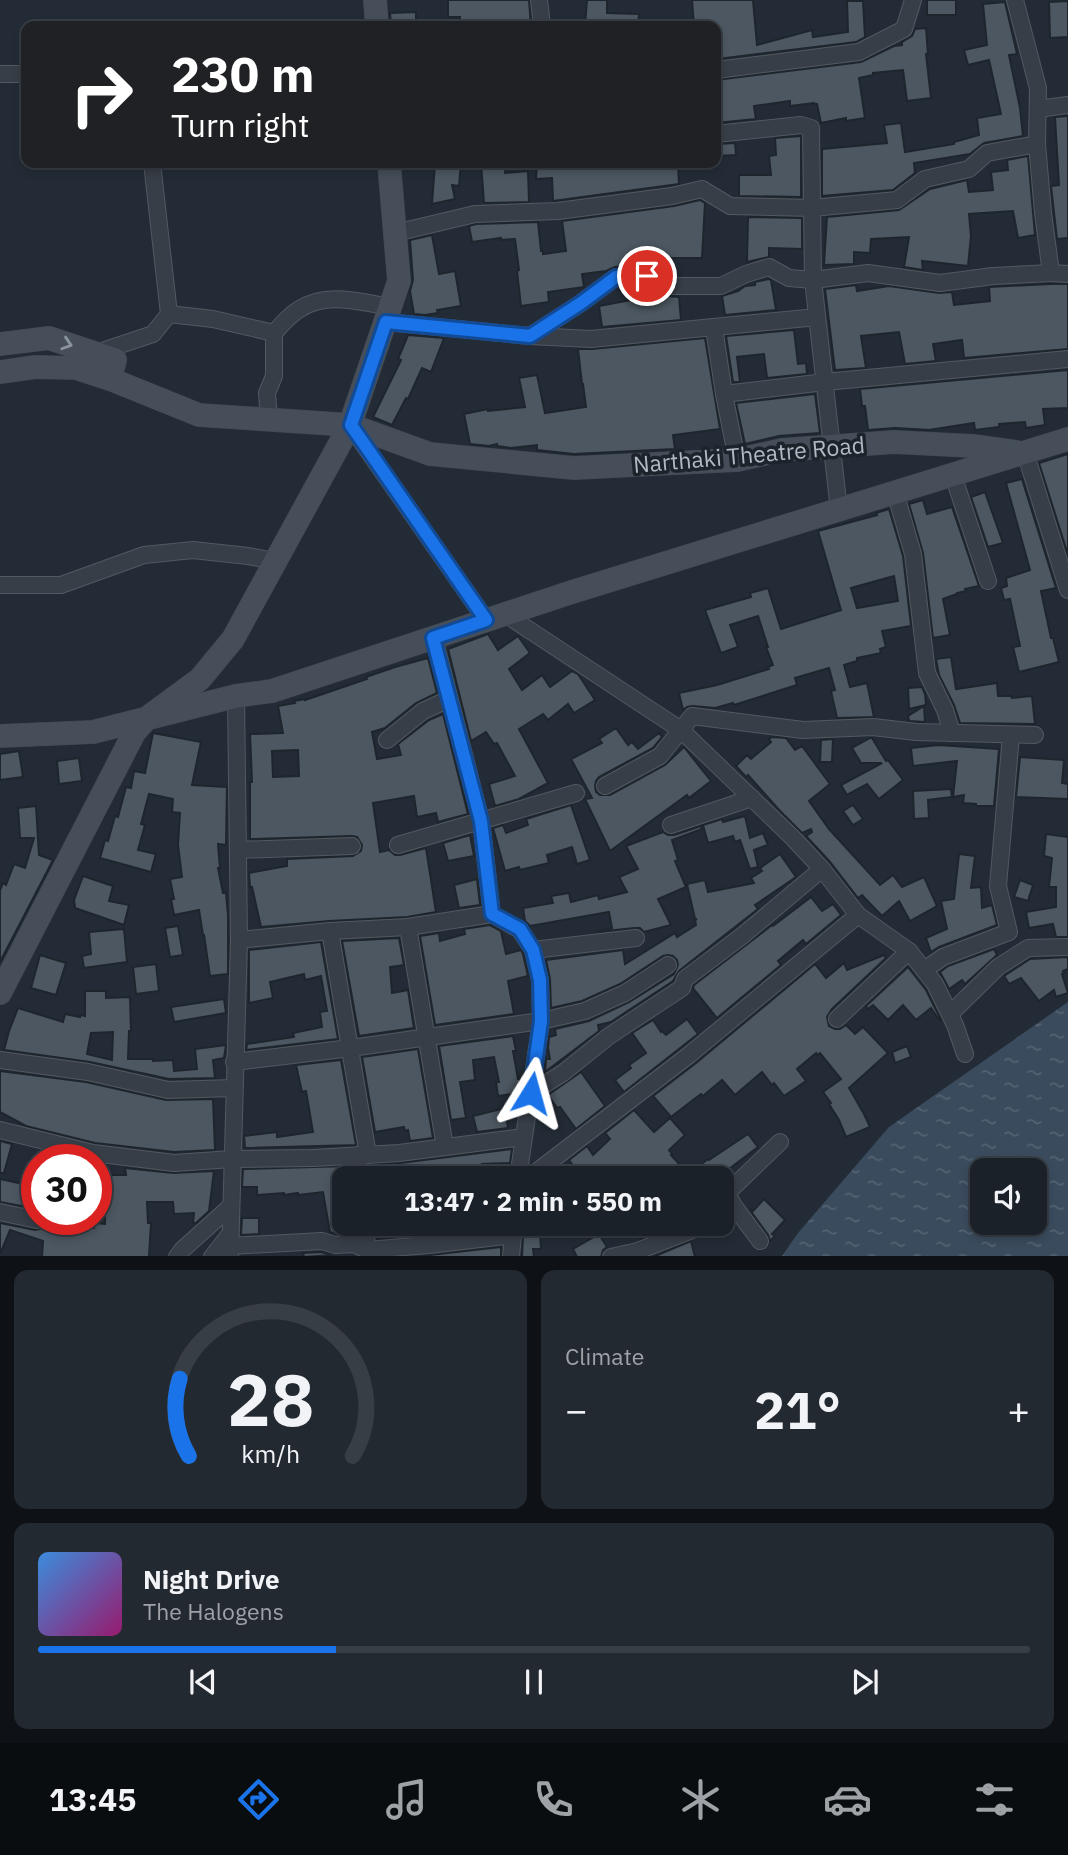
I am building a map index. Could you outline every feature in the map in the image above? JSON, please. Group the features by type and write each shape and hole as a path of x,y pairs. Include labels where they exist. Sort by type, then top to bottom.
{"street":[{"path":"375,0 377,21"},
{"path":"539,0 541,21"},
{"path":"721,69 859,52 904,29 913,0"},
{"path":"1015,0 1038,88 1037,144 1051,273"},
{"path":"0,74 21,74"},
{"path":"1038,109 1068,105"},
{"path":"721,133 801,125 811,128 813,280 839,510"},
{"path":"395,233 475,214 558,211 672,196 702,189 730,206 812,208 897,200 925,179 969,169 987,153 1037,144"},
{"path":"96,353 153,334 169,314 153,168"},
{"path":"0,993 134,733 147,718 200,679 233,639 351,425 399,281 389,168"},
{"path":"530,336 616,277 647,276 670,286 722,286 746,274 769,267 789,278 813,280 868,273 940,284 993,276 1068,274"},
{"path":"269,420 267,393 274,376 274,333 297,310 312,303 340,298 388,315 530,336 591,340 817,317"},
{"path":"169,314 213,319 274,333"},
{"path":"714,328 737,460"},
{"path":"0,344 49,338 115,360 110,379"},
{"path":"724,394 1068,359"},
{"name":"Narthaki Theatre Road","path":"0,372 34,367 76,368 199,415 351,425 430,454 574,468 737,460 782,450 894,442 973,446 1024,453"},
{"path":"351,425 495,617 681,730 793,838 822,869 858,915 909,951 935,984 965,1054"},
{"path":"0,736 93,732 236,696 272,691 495,617 1068,439"},
{"path":"1024,453 1068,590"},
{"path":"953,475 988,581"},
{"path":"895,492 913,554 927,673 945,710 951,733"},
{"path":"0,585 61,585 144,555 193,550 275,561"},
{"path":"433,638 481,821 492,914"},
{"path":"230,1245 239,940 236,696"},
{"path":"387,740 423,710 449,699"},
{"path":"606,786 660,756 692,716 803,730 873,727 916,732 1035,734"},
{"path":"924,970 943,957 1009,932 998,886 1011,735"},
{"path":"398,845 576,793"},
{"path":"671,825 752,798"},
{"path":"238,850 352,846"},
{"path":"531,1093 563,1073 609,1036 682,988 685,979 743,936 822,869"},
{"path":"239,940 408,927 492,914 520,929 533,950 540,980 541,1021 520,1166"},
{"path":"545,1166 689,1055 858,915"},
{"path":"408,927 445,1147"},
{"path":"330,931 351,1048 363,1155 362,1166"},
{"path":"533,950 636,938"},
{"path":"950,1014 998,967 1028,948 1068,947"},
{"path":"837,1018 909,951"},
{"path":"234,1062 541,1021 605,1002 625,993 668,965"},
{"path":"0,1060 88,1072 168,1090 234,1088"},
{"path":"0,1130 93,1153 174,1163 363,1155 524,1137"},
{"path":"734,1186 780,1142"},
{"path":"177,1256 231,1206"},
{"path":"0,1212 21,1216"},
{"path":"734,1217 760,1241"},
{"path":"366,1236 367,1250"},
{"path":"212,1256 230,1245 322,1241 335,1245 354,1244 367,1250 429,1245 476,1236"},
{"path":"512,1256 513,1236"},
{"path":"611,1256 638,1251 677,1236"}],"water":[{"path":"1068,1002 1068,1256 782,1256 798,1233 889,1127"}],"building":[{"path":"448,0 529,0 531,21 460,21 460,17 448,17"},
{"path":"587,0 607,0 607,13 639,14 638,21 585,21"},
{"path":"692,0 753,0 757,45 812,30 813,37 848,32 847,1 863,1 865,37 856,42 721,59 721,21 694,21"},
{"path":"927,0 956,0 956,15 927,15"},
{"path":"1068,1 1068,37 1050,38 1049,2"},
{"path":"1005,2 1017,54 1009,55 1023,136 984,143 970,154 914,163 915,173 893,190 822,196 822,149 887,143 884,125 901,123 905,152 954,144 979,135 977,118 1001,114 989,60 968,65 964,50 987,45 983,4"},
{"path":"416,12 416,21 391,21 390,13"},
{"path":"926,28 931,98 907,101 903,70 873,73 859,78 865,118 846,121 846,118 821,123 817,104 790,106 790,101 754,106 756,119 721,122 721,79 861,62 894,46 902,45 915,29"},
{"path":"1068,116 1068,238 1057,239 1051,186 1059,185 1055,117"},
{"path":"801,136 801,197 739,196 739,175 771,175 769,156 776,155 775,138"},
{"path":"735,143 736,155 721,156 721,144"},
{"path":"1028,156 1035,235 1018,238 1013,211 969,214 971,236 968,266 922,261 923,270 904,267 909,237 871,239 870,253 854,252 854,264 824,265 827,217 899,210 930,189 967,180 969,192 993,190 991,172 1008,170 1007,160"},
{"path":"435,168 461,168 459,186 452,185 455,199 432,204"},
{"path":"481,168 506,168 505,173 528,171 529,202 484,203"},
{"path":"537,168 678,168 679,184 553,201 552,178 536,179"},
{"path":"700,200 705,203 702,258 636,258 623,261 623,266 582,274 584,287 548,292 549,302 521,306 515,239 472,242 469,226 538,222 543,254 566,251 562,221"},
{"path":"748,217 802,218 802,249 769,248 769,257 747,262"},
{"path":"432,235 439,274 455,271 461,306 437,310 438,313 414,314 410,291 413,280 410,240"},
{"path":"769,279 776,310 725,315 722,296"},
{"path":"1068,284 1068,349 964,358 962,340 933,344 936,361 905,364 899,332 861,336 866,368 835,370 825,289 856,285 857,291 889,286 939,293 952,292 954,305 990,301 989,287"},
{"path":"629,287 645,287 666,296 679,297 681,320 602,327 599,306 631,300"},
{"path":"794,330 798,364 806,363 807,374 767,378 764,354 737,357 740,382 733,382 726,336"},
{"path":"408,335 444,338 431,372 422,368 392,425 373,417 401,360 398,359"},
{"path":"705,338 720,429 673,435 675,449 574,454 537,450 537,445 511,448 497,444 470,444 464,414 488,409 525,407 519,378 537,375 545,413 586,407 578,349"},
{"path":"1068,370 1068,408 1043,409 1045,425 1026,428 1025,422 999,424 999,427 975,430 974,423 929,430 868,430 865,406 862,406 860,389"},
{"path":"815,394 820,433 779,436 745,444 736,403"},
{"path":"1068,454 1068,555 1039,463"},
{"path":"1022,479 1056,588 1041,591 1059,662 1019,672 1013,647 1020,646 1010,599 1004,600 1001,588 1007,586 1006,578 1030,570 1006,483"},
{"path":"985,492 1003,543 988,547 971,497"},
{"path":"923,500 927,514 952,507 979,586 943,599 950,635 933,638 923,553 909,504"},
{"path":"889,509 903,556 911,626 882,631 886,647 880,649 881,653 857,658 857,661 844,665 850,687 867,683 874,717 837,718 831,691 835,690 829,668 795,678 797,685 734,705 733,703 715,708 693,706 683,710 679,693 717,685 769,669 768,667 773,665 758,616 730,625 738,647 721,653 705,610 751,597 750,593 768,588 781,629 841,610 818,531 877,515 876,513","holes":["894,576 898,601 857,608 851,588"]},
{"path":"488,634 498,650 518,636 530,653 509,669 522,690 542,675 550,687 572,671 578,674 595,700 574,713 568,704 548,720 543,714 519,729 548,783 519,799 495,806 489,784 515,776 497,743 494,744 486,732 471,741 448,649"},
{"path":"951,657 956,689 997,683 998,696 1032,696 1035,724 960,723 939,675 936,659"},
{"path":"428,658 437,693 416,703 385,728 372,732 377,759 401,755 398,744 429,720 443,714 468,814 438,822 436,813 417,817 414,796 373,803 380,852 389,850 400,855 426,848 436,912 407,917 261,927 249,873 287,866 287,859 353,856 361,851 362,845 357,837 352,836 250,839 250,734 283,733 278,706 305,700 395,667","holes":["298,750 299,776 273,777 272,751"]},
{"path":"922,687 926,705 909,709 908,688"},
{"path":"924,706 925,722 909,721 908,716"},
{"path":"616,728 628,745 632,742 638,749 659,733 662,737 653,748 599,777 595,786 600,795 610,795 665,765 684,747 711,781 689,798 687,795 610,851 585,799 592,798 571,759 602,743 599,739"},
{"path":"153,733 201,742 192,785 227,787 226,845 218,844 218,868 223,893 226,893 228,974 210,976 199,910 174,915 170,879 182,877 178,845 180,813 172,812 173,799 149,794 138,850 156,854 151,872 100,858 115,816 118,817 126,787 131,788 134,771 145,773"},
{"path":"786,738 795,750 802,746 830,784 809,801 829,829 880,885 893,875 902,887 924,877 937,906 910,921 899,901 882,916 862,895 858,898 806,836 812,832 811,829 802,833 748,775 746,777 736,766 747,755 751,759 771,742 769,739"},
{"path":"870,738 903,780 879,799 867,784 847,795 841,785 882,763 861,763 852,748"},
{"path":"833,739 832,762 820,762 821,740"},
{"path":"938,745 999,749 994,806 963,803 964,795 953,797 957,761 913,766 911,748"},
{"path":"19,751 23,777 0,780 0,754"},
{"path":"1020,757 1064,760 1062,783 1068,784 1068,799 1016,797"},
{"path":"79,758 82,781 59,784 57,761"},
{"path":"951,789 952,797 928,800 929,818 914,819 913,791"},
{"path":"571,805 590,860 577,864 572,847 547,855 549,863 505,871 493,828 503,825 506,833 528,825 526,819"},
{"path":"853,805 863,819 853,825 843,811"},
{"path":"36,806 39,855 53,860 0,962 0,890 3,883 6,885 14,864 25,868 34,838 20,838 18,808"},
{"path":"745,816 750,838 763,833 768,845 754,850 758,867 750,869 740,840 735,842 733,836 708,843 703,825"},
{"path":"701,826 702,829 672,840 678,860 675,861 686,887 658,899 671,925 644,932 635,928 595,932 612,928 609,912 530,926 525,921 523,908 553,903 551,896 569,893 571,902 598,895 599,899 627,892 619,877 638,869 626,846 663,832 674,835"},
{"path":"1046,834 1068,837 1068,937 1056,937 1053,924 1029,928 1026,912 1056,907 1056,887 1049,887 1052,858 1044,856"},
{"path":"470,835 474,856 448,861 443,843"},
{"path":"780,854 796,877 755,905 758,909 679,971 673,981 611,1022 598,1025 599,1031 545,1072 546,1059 550,1059 549,1037 556,1035 555,1029 589,1021 629,1002 674,974 678,965 673,956 663,956 620,984 582,1001 551,1008 546,960 623,950 625,964 675,933 677,937 696,925 697,919 687,884 705,880 708,892 754,883 751,878"},
{"path":"959,854 975,856 971,888 981,887 982,908 992,905 997,925 931,952 926,938 947,929 941,901 954,899"},
{"path":"83,876 113,886 109,901 129,905 124,925 75,908 74,900"},
{"path":"477,879 480,905 459,908 454,885"},
{"path":"1020,880 1033,885 1028,901 1014,897"},
{"path":"811,897 822,911 833,904 841,915 806,944 803,940 778,961 781,965 717,1018 693,988 694,985"},
{"path":"490,925 501,931 506,954 521,950 523,954 528,976 508,981 514,1014 435,1025 420,936 439,933 440,941 465,934 464,929"},
{"path":"178,926 183,955 170,957 165,928"},
{"path":"124,929 127,962 84,968 82,956 91,954 89,932"},
{"path":"399,938 404,965 390,967 392,993 408,990 414,1028 359,1036 342,941"},
{"path":"321,942 338,1039 246,1050 247,1044 294,1037 293,1033 322,1027 320,1012 327,1011 321,976 305,980 304,974 270,982 273,998 249,1003 249,950"},
{"path":"994,949 997,955 965,984 962,980 949,989 940,972 948,966"},
{"path":"40,955 66,963 56,995 31,988"},
{"path":"884,955 886,958 832,1009 827,1017 829,1026 835,1029 846,1025 855,1034 863,1027 888,1053 849,1088 870,1127 846,1137 829,1104 831,1103 823,1092 841,1079 820,1053 816,1053 797,1069 806,1081 784,1096 762,1072 735,1095 722,1080 671,1117 653,1096 815,964 826,978 844,963 847,970"},
{"path":"1068,957 1068,969 1062,974 1068,993 1056,997 1054,990 1039,1001 1021,978 1009,984 1004,976 1030,959"},
{"path":"156,964 159,991 136,994 133,967"},
{"path":"908,967 926,990 941,1020 931,1008 916,1020 903,1005 888,1020 873,1005 868,1009 866,1006"},
{"path":"85,991 106,991 106,998 130,997 128,1059 173,1060 174,1071 197,1069 195,1049 226,1045 224,1058 213,1060 215,1078 169,1079 90,1062 4,1050 18,1008 63,1022 65,1014 85,1016","holes":["113,1032 112,1060 87,1054 91,1033"]},
{"path":"224,999 226,1013 174,1022 171,1007"},
{"path":"687,1019 698,1034 624,1092 615,1080 631,1068 629,1065 646,1053 632,1033 653,1020 666,1035"},
{"path":"513,1036 520,1093 498,1096 496,1082 499,1082 494,1057 473,1060 475,1080 460,1082 466,1118 451,1120 439,1046"},
{"path":"907,1046 911,1057 895,1063 892,1052"},
{"path":"418,1049 433,1138 410,1141 408,1130 405,1131 404,1127 375,1132 362,1057"},
{"path":"341,1060 356,1145 245,1148 244,1136 277,1132 277,1137 313,1132 306,1091 302,1092 296,1065"},
{"path":"0,1071 86,1082 166,1100 213,1099 215,1150 174,1152 95,1143 26,1126 0,1112"},
{"path":"581,1072 605,1106 576,1129 548,1095"},
{"path":"505,1108 508,1128 477,1132 473,1116"},
{"path":"634,1110 654,1132 670,1118 685,1135 669,1150 681,1166 573,1166 569,1160 587,1146 593,1155 610,1139 605,1133"},
{"path":"748,1134 758,1147 733,1166 699,1166"},
{"path":"0,1141 12,1144 4,1173 0,1173"},
{"path":"512,1149 510,1163 482,1166 369,1166"},
{"path":"332,1166 332,1233 323,1192 257,1195 257,1187 242,1187 243,1169"},
{"path":"125,1168 173,1173 214,1171 209,1211 193,1223 194,1213 174,1214 173,1202 147,1202 148,1223 151,1223 149,1256 42,1256 43,1241 25,1235 112,1235 112,1175 126,1175"},
{"path":"0,1179 21,1184 21,1206 0,1202"},
{"path":"764,1199 785,1220 772,1234 775,1236 770,1241 750,1210 753,1211"},
{"path":"242,1218 259,1218 259,1234 241,1235"},
{"path":"0,1223 21,1227 21,1234 10,1230 1,1252 0,1252"},
{"path":"377,1236 406,1236 377,1239"},
{"path":"523,1236 540,1236 541,1249 533,1249 534,1256 522,1256"},
{"path":"596,1236 600,1236 607,1247 601,1256 576,1256 573,1249"},
{"path":"691,1241 695,1256 655,1256"},
{"path":"501,1247 501,1256 424,1256"},
{"path":"321,1252 332,1255 304,1256 303,1253"}],"route":[{"path":"531,1093 541,1021 540,980 533,950 520,929 492,914 481,821 433,638 486,620 351,425 386,322 530,336 616,277 647,276"}]}
